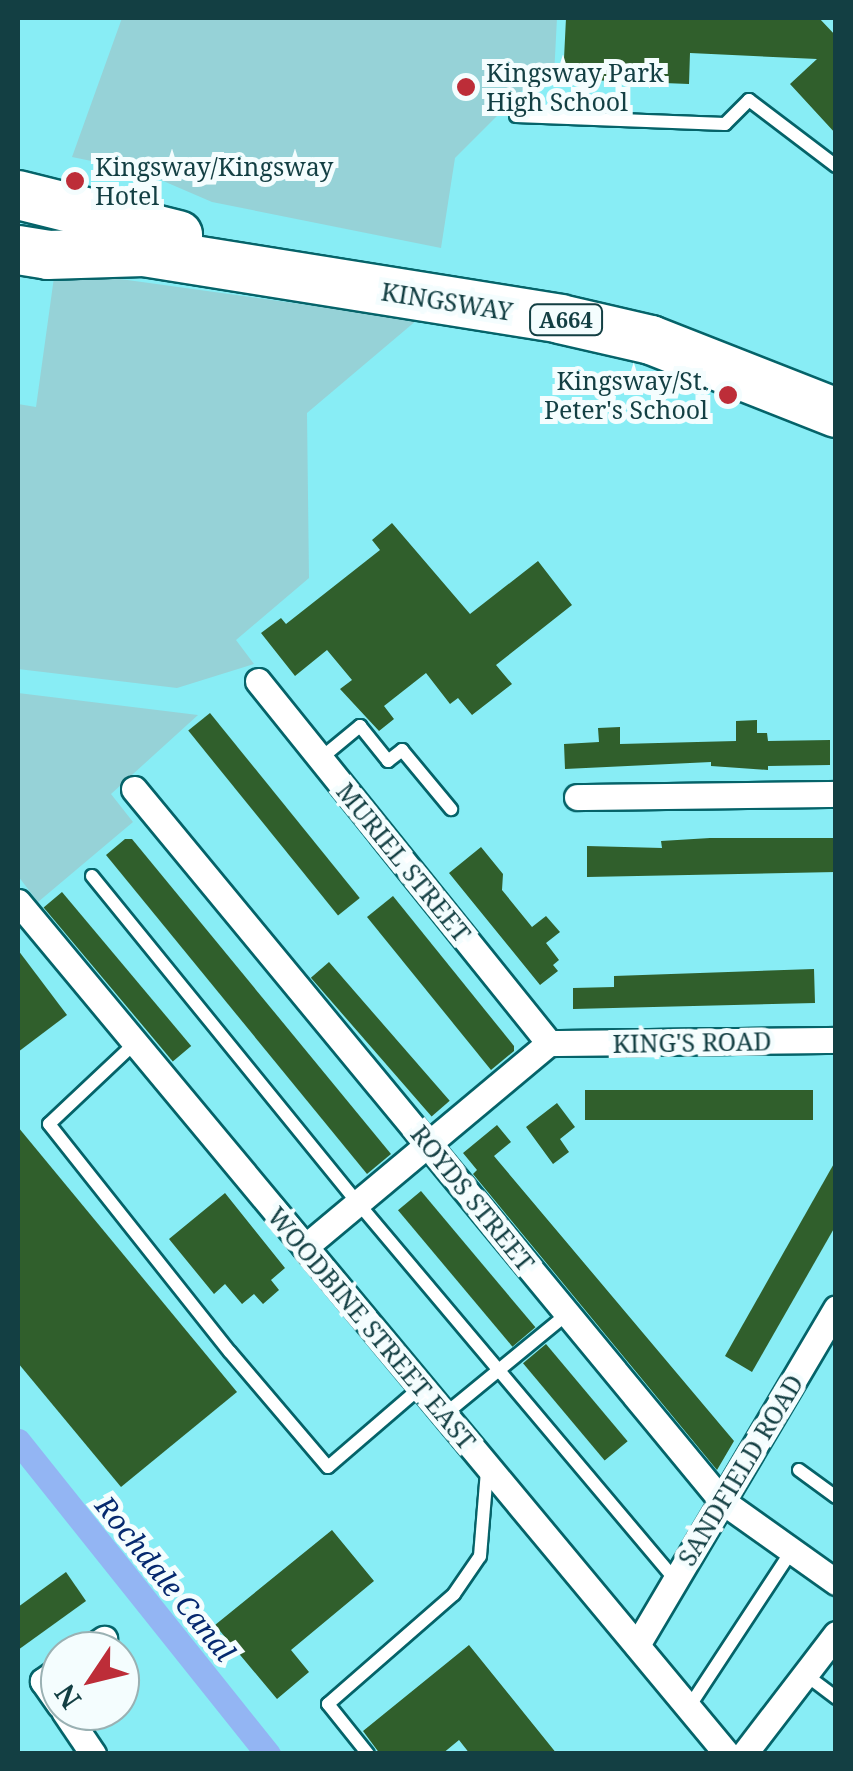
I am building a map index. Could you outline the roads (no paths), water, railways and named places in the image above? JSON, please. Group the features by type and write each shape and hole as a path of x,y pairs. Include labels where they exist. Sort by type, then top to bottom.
{"highway":[{"name":"KINGSWAY","path":"18,195 169,232 284,276"},
{"name":"A664","path":"18,229 144,252"},
{"name":"KINGSWAY","path":"18,250 48,255 144,252 560,318 651,340 836,413"}],"street":[{"name":"MURIEL STREET","path":"258,682 550,1043"},
{"name":"ROYDS STREET","path":"134,789 722,1502 836,1582"},
{"path":"577,797 836,794"},
{"name":"WOODBINE STREET EAST","path":"18,902 727,1754"},
{"name":"KING'S ROAD","path":"550,1043 836,1040"},
{"path":"306,1246 550,1043"},
{"name":"SANDFIELD ROAD","path":"638,1646 836,1309"},
{"path":"750,1746 836,1634"},
{"path":"78,1731 94,1754"}],"lane":[{"path":"516,116 725,124 749,100 836,166"},
{"path":"320,759 360,726 388,761 402,750 451,809"},
{"path":"92,876 358,1203 676,1580"},
{"path":"135,1042 49,1124 230,1352 328,1467 421,1387"},
{"path":"444,1415 568,1313"},
{"path":"368,1754 328,1704 454,1594 480,1556 488,1467"},
{"path":"799,1470 836,1496"},
{"path":"689,1707 792,1550"},
{"path":"806,1676 836,1698"}],"waterway":[{"name":"Rochdale Canal","path":"18,1441 268,1754"}],"place":[{"name":"Kingsway Park High School","path":"466,87"},
{"name":"Kingsway/Kingsway Hotel","path":"75,181"},
{"name":"Kingsway/St. Peter's School","path":"728,395"}]}
